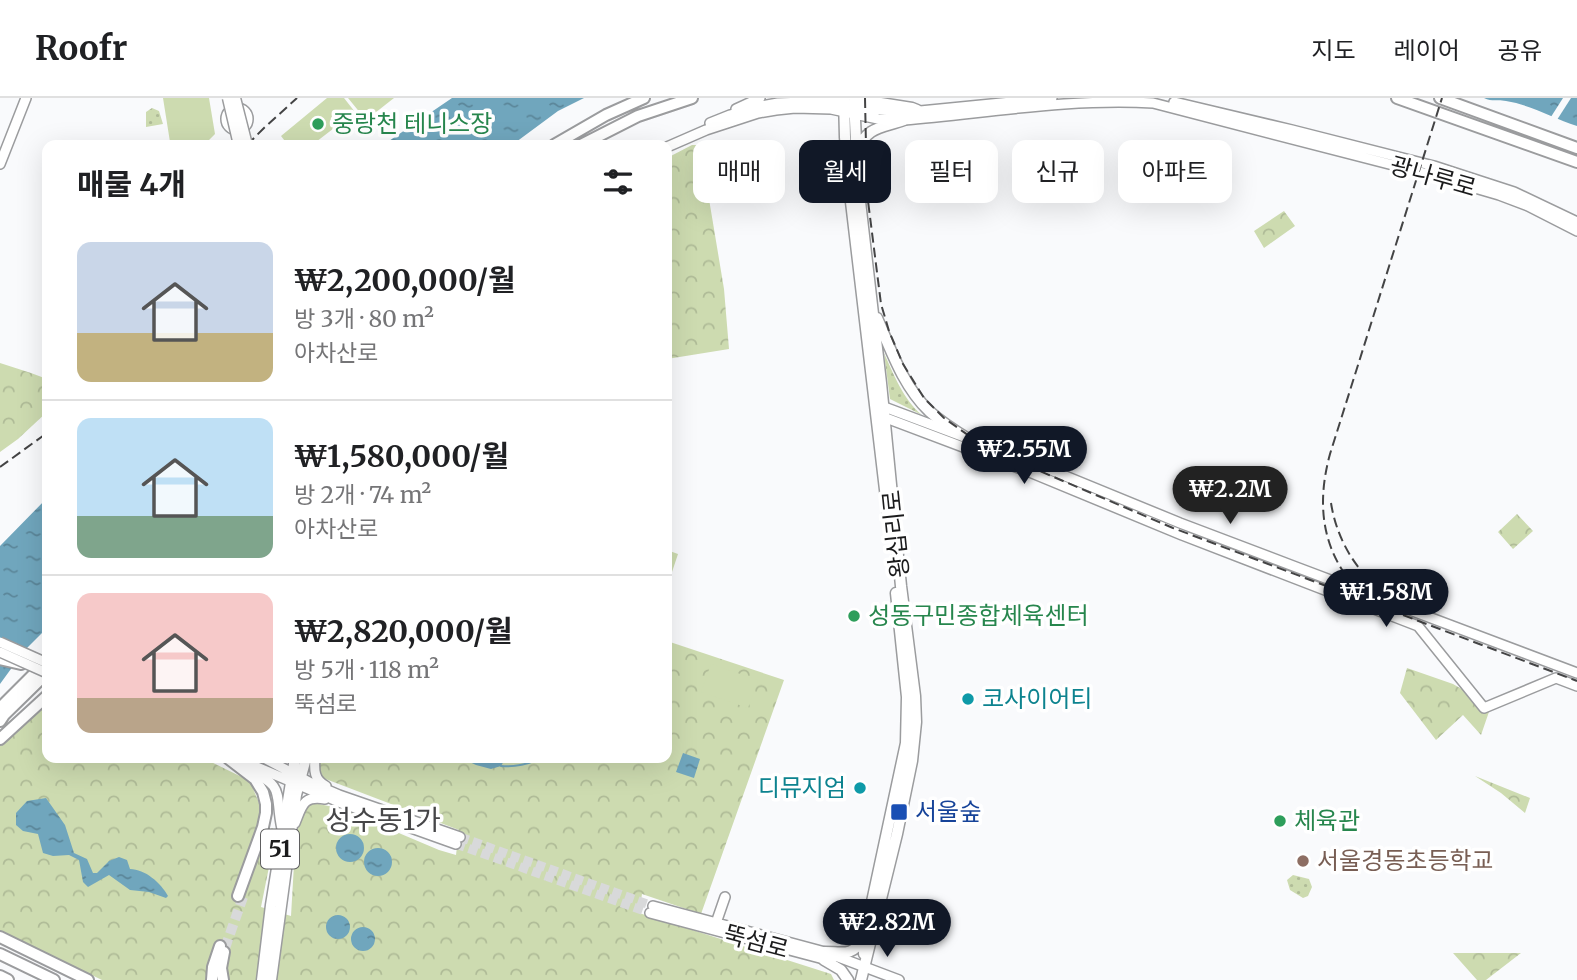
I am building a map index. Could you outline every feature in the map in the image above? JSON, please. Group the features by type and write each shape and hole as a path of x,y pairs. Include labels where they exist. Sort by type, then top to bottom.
{"highway":[{"path":"563,140 606,115 644,98"},
{"path":"591,140 621,124 692,98"},
{"path":"1397,98 1577,162"},
{"path":"1440,98 1577,148"},
{"path":"0,659 42,667"},
{"path":"1,714 42,671"},
{"path":"0,739 42,700"},
{"path":"233,763 255,779 263,792 267,813 241,896 268,827 271,806"},
{"path":"0,937 88,980"},
{"path":"212,980 213,967 222,947 223,980"},
{"path":"0,954 54,980"},
{"path":"24,965 78,980"},
{"path":"0,976 8,980"}],"main road":[{"path":"0,164 26,98"},
{"path":"730,115 760,98"},
{"name":"광나루로","path":"672,145 706,130 758,113 795,108 831,108 850,104 887,120 910,114 1052,98"},
{"name":"광나루로","path":"1157,98 1457,173 1526,197 1577,222"},
{"path":"850,104 862,100 883,101 912,108 910,114 892,124 883,125 862,140"},
{"path":"232,101 238,140"},
{"path":"232,101 245,140"},
{"name":"광나루로","path":"669,140 730,115 778,103 831,101 910,114 1079,101 1153,103 1499,195 1528,206 1577,232"},
{"name":"왕십리로","path":"850,104 854,140"},
{"name":"왕십리로","path":"850,104 849,185 880,410 916,722 912,761 897,834 860,980"},
{"name":"왕십리로","path":"861,203 907,697 905,743 864,939 864,966"},
{"path":"873,307 902,375 917,397 937,418 970,440"},
{"path":"880,410 1031,462 1270,557 1577,673"},
{"path":"880,410 1193,539 1418,626 1484,708 1556,678 1577,686"},
{"path":"0,642 42,666"},
{"path":"0,652 42,667"},
{"path":"235,763 262,776 273,785 280,803 279,816 287,831"},
{"path":"249,763 458,841"},
{"path":"257,766 262,763"},
{"path":"274,763 296,779"},
{"name":"51","path":"262,980 296,779 295,763"},
{"name":"51","path":"296,779 304,763"},
{"path":"315,763 318,781 334,789 342,799"},
{"path":"287,831 308,799 342,799"},
{"path":"716,923 724,897"},
{"name":"51","path":"271,980 276,906"},
{"name":"뚝섬로","path":"825,956 716,923 651,909 825,956 864,966 899,980"},
{"path":"825,956 851,952 864,939"},
{"path":"825,956 848,980"}],"green space":[{"path":"163,98 209,98 215,134 209,140 170,140"},
{"name":"중랑천 테니스장","path":"327,98 344,98 355,112 319,140 284,140 281,136"},
{"path":"348,98 394,98 366,120"},
{"path":"152,108 159,111 163,124 146,127 146,112"},
{"path":"693,145 693,203 710,203 724,289 729,349 672,358 672,155"},
{"path":"1284,211 1295,226 1264,248 1254,231"},
{"path":"884,353 904,394 922,415 890,399"},
{"path":"0,363 42,377 42,417 0,452"},
{"path":"1517,514 1533,531 1513,549 1498,532"},
{"path":"672,552 678,554 672,572"},
{"path":"672,643 784,680 701,914 642,894 639,913 831,974 834,980 102,980 0,931 0,746 42,706 42,763 213,763 250,781 270,830 272,828 276,832 261,907 291,916 301,800 342,809 456,855 459,830 323,778 318,764 672,763"},
{"path":"711,664 758,680 748,708 701,692"},
{"path":"1407,668 1453,684 1491,706 1481,735 1463,715 1436,740 1400,693"},
{"path":"1475,776 1530,798 1525,813 1501,793"},
{"path":"1293,875 1309,879 1312,887 1308,896 1303,898 1290,890 1287,880"},
{"path":"1453,953 1521,953 1486,980 1477,980"}],"water":[{"path":"452,98 584,98 558,111 519,140 390,140"},
{"path":"1484,98 1577,98 1577,126 1524,105"},
{"path":"42,503 42,633 24,651 0,684 0,546"},
{"path":"683,753 700,759 694,778 676,772"},
{"path":"472,763 503,763 491,769"},
{"path":"46,798 65,825 74,853 87,859 93,873 119,857 127,860 130,869 141,871 152,878 168,896 166,898 149,892 130,890 109,875 88,887 83,882 79,860 69,855 53,856 43,853 38,834 23,831 16,825 16,813 27,801"},
{"path":"350,834 360,838 364,848 360,858 350,862 340,858 336,848 340,838"},
{"path":"378,848 388,852 392,862 388,872 378,876 368,872 364,862 368,852"},
{"path":"338,915 349,922 350,927 343,938 338,939 327,932 326,927 333,916"},
{"path":"363,927 374,934 375,939 368,950 363,951 352,944 351,939 358,928"}],"pier":[{"path":"1563,98 1571,98 1555,123 1549,120"}],"waterway":[{"path":"501,766 528,763"}],"tunnel":[{"path":"259,773 268,789 271,806"},
{"path":"460,837 653,906"},
{"path":"456,844 650,913"},
{"path":"225,948 243,897"}],"railway":[{"path":"252,140 297,98"},
{"path":"865,98 867,193 881,304 903,364 924,398 944,418 975,440 1007,457 1173,528 1577,681"},
{"path":"1365,598 1340,566 1326,531 1323,513 1325,474 1442,98"},
{"path":"0,467 42,437"},
{"path":"1331,503 1338,531 1359,568 1391,597 1420,611"}],"place":[{"name":"중랑천 테니스장","path":"318,124"},
{"name":"성동구민종합체육센터","path":"854,616"},
{"name":"코사이어티","path":"968,699"},
{"name":"디뮤지엄","path":"860,788"},
{"name":"서울숲","path":"899,812"},
{"name":"체육관","path":"1280,821"},
{"name":"서울경동초등학교","path":"1303,861"}],"district":[{"name":"성수동1가","path":"383,820"}]}
